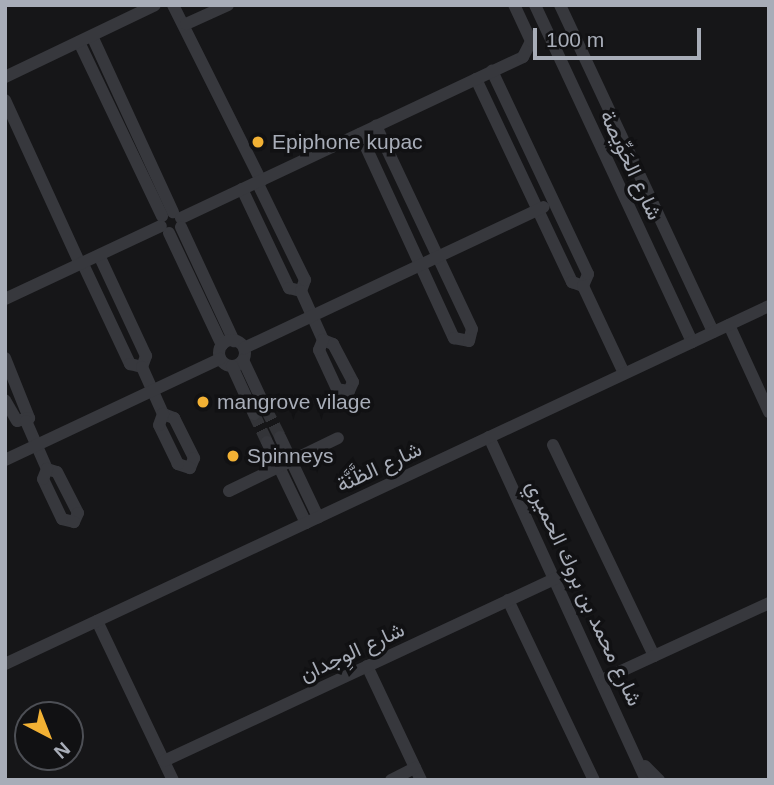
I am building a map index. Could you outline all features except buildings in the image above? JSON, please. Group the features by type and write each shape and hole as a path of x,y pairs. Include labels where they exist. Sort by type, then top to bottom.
{"street":[{"path":"173,5 186,24 305,280 301,291 323,340"},
{"path":"186,24 228,5"},
{"path":"5,299 492,71 530,49 514,5"},
{"name":"شارع الحَوِّيصة","path":"535,5 692,342"},
{"name":"شارع الحَوِّيصة","path":"560,5 713,332"},
{"path":"5,78 147,7"},
{"path":"92,36 171,222"},
{"path":"79,42 235,352 260,411"},
{"path":"89,63 102,57"},
{"path":"492,71 588,274 583,286"},
{"path":"476,79 572,282 583,286 624,373"},
{"path":"7,109 130,364 142,367"},
{"path":"360,134 453,338 465,343 472,329 376,126"},
{"path":"242,189 289,288 301,291"},
{"path":"5,460 554,202"},
{"path":"99,255 146,356 142,367 163,415"},
{"name":"شارع الظَّنَّة","path":"5,664 769,306"},
{"path":"729,325 769,412"},
{"path":"5,358 30,410 26,421 47,469"},
{"path":"5,400 14,418 26,421"},
{"name":"شارع محمد بن بروك الحميري","path":"489,437 646,773 659,780"},
{"path":"229,491 338,438"},
{"path":"274,439 312,520"},
{"path":"553,445 654,656"},
{"name":"شارع الوِجدان","path":"164,761 556,578"},
{"path":"508,600 594,780"},
{"path":"604,679 769,603"},
{"path":"97,621 173,780"},
{"path":"367,666 418,774 391,780"}],"tunnel":[{"path":"266,409 280,437"},
{"path":"254,414 267,442"}],"place":[{"name":"Epiphone kupac","path":"258,142"},
{"name":"mangrove vilage","path":"203,402"},
{"name":"Spinneys","path":"233,456"}]}
